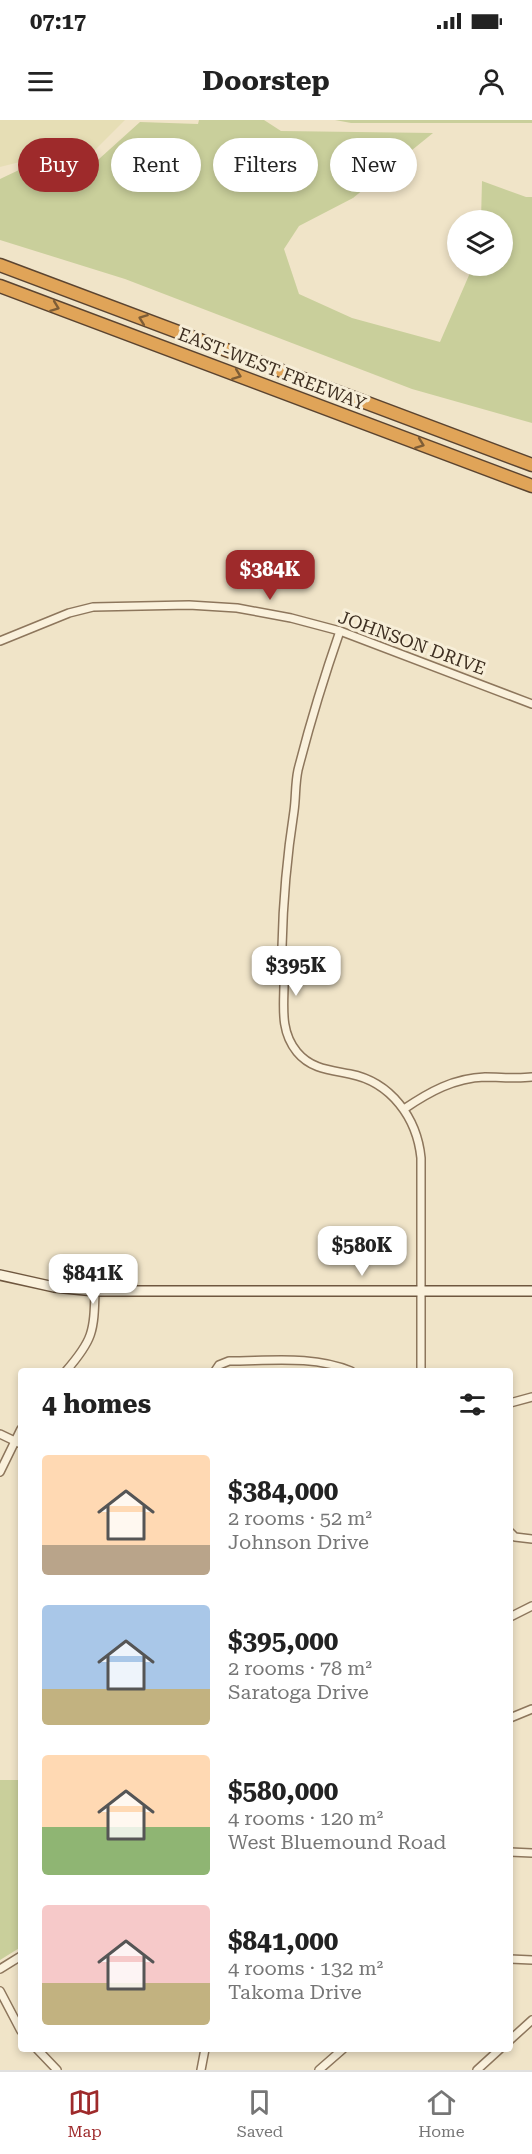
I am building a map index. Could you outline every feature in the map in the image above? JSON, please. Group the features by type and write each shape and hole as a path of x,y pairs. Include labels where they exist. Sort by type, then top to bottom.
{"highway":[{"name":"EAST-WEST FREEWAY","path":"0,265 532,465"},
{"name":"EAST-WEST FREEWAY","path":"0,286 532,486"}],"main road":[{"path":"0,1275 54,1287 95,1291 532,1291"}],"street":[{"name":"JOHNSON DRIVE","path":"0,641 69,613 103,605 189,605 235,608 291,618 340,631 532,704"},
{"path":"340,631 319,689 298,771 288,843 282,948 284,1022 288,1039 303,1058 326,1070 351,1074 368,1080 390,1094 404,1109 416,1132 421,1158 421,1368"},
{"path":"404,1109 434,1090 456,1082 485,1077 532,1077"},
{"path":"69,1368 90,1339 93,1329 95,1291"},
{"path":"217,1368 229,1361 310,1361 335,1368"},
{"path":"513,1402 532,1397"},
{"path":"0,1434 18,1443 0,1472"},
{"path":"513,1535 532,1539"},
{"path":"513,1616 532,1606"},
{"path":"513,1717 532,1709"},
{"path":"513,1852 532,1853"},
{"path":"0,1968 18,1958"},
{"path":"513,1959 532,1960"},
{"path":"0,1991 18,2025"},
{"path":"513,2037 532,2020"},
{"path":"40,2052 57,2070"},
{"path":"201,2070 204,2052"},
{"path":"319,2070 340,2052"},
{"path":"477,2070 497,2052"}],"shaded area":[{"path":"0,120 125,120 99,146 99,138 18,138 18,162 0,167"}],"green space":[{"path":"199,120 264,120 281,131 433,133 417,146 417,138 330,138 330,192 360,192 299,226 284,249 299,294 352,318 440,342 469,276 513,276 513,210 481,210 482,181 526,197 532,197 532,423 412,389 125,279 0,240 0,179 18,170 18,192 99,192 99,159 111,148 111,192 201,192 201,138 122,138 140,122 198,124"},
{"path":"335,120 532,120 532,123 351,123"},
{"path":"0,1780 18,1780 18,1949 0,1960"}]}
